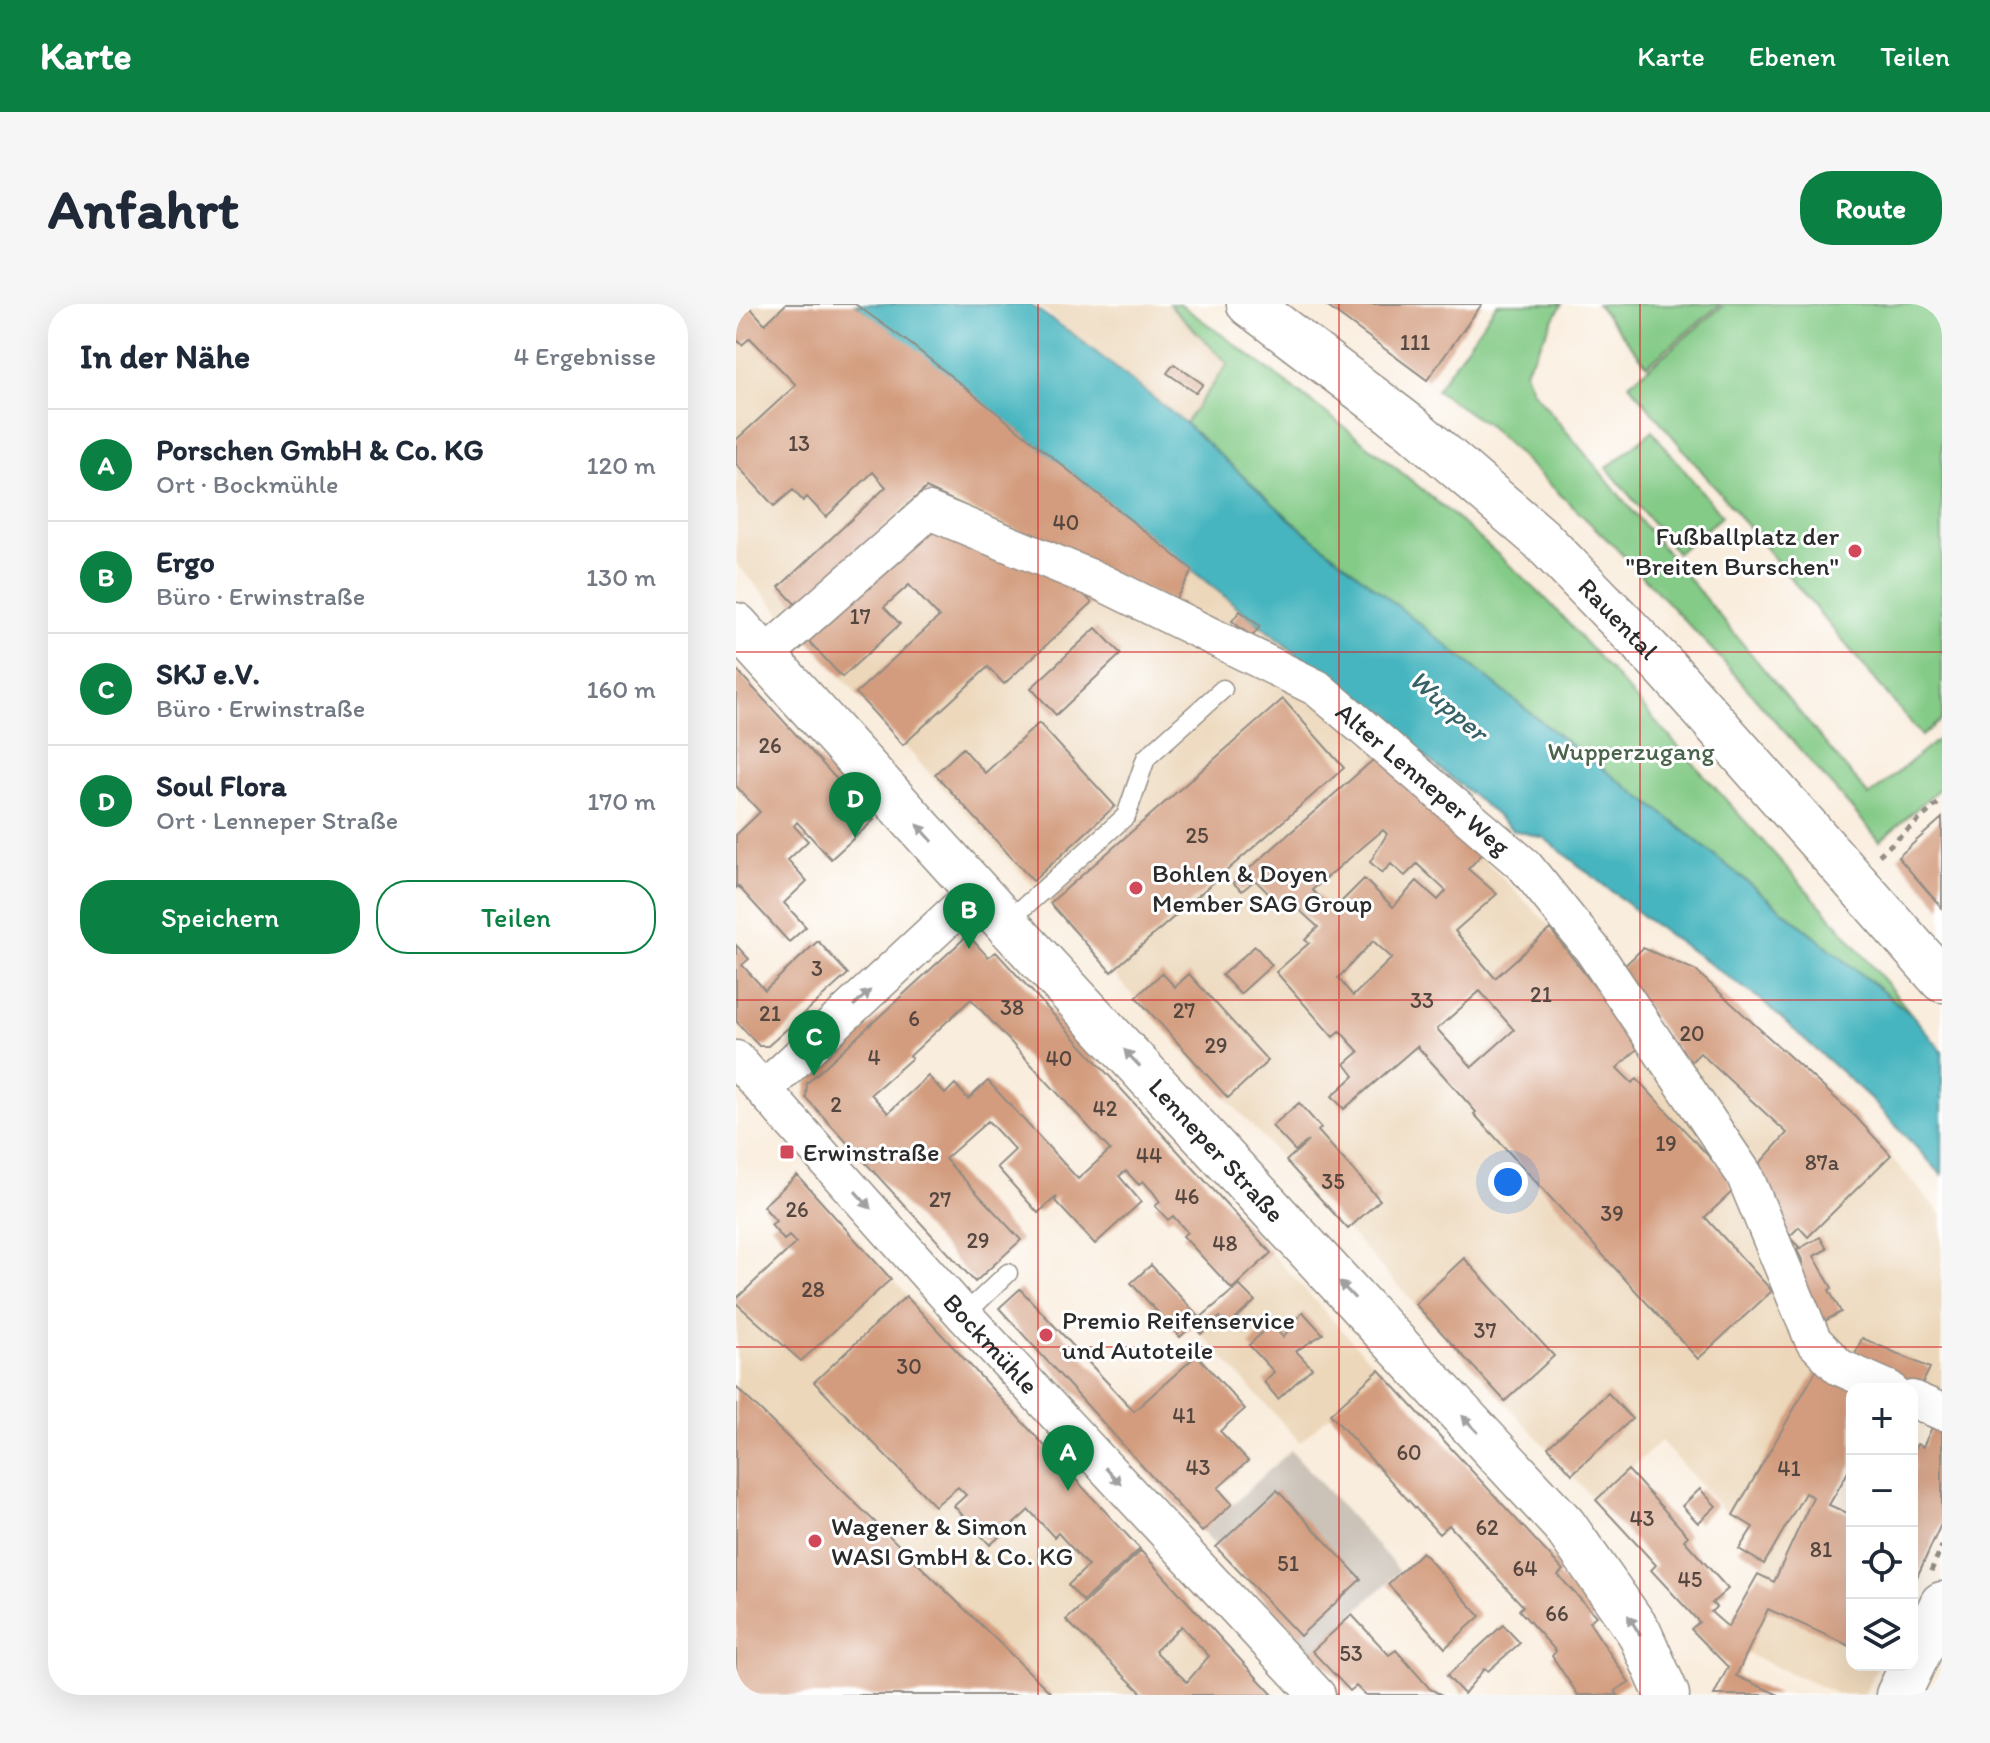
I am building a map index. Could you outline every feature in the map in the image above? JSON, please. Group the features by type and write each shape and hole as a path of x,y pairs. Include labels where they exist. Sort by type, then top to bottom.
{"main road":[{"name":"Rauental","path":"1249,304 1412,428 1540,538 1667,669 1942,980"},
{"name":"Lenneper Straße","path":"750,640 1006,923 1564,1525 1639,1632 1667,1695"},
{"path":"1898,1695 1942,1604"}],"street":[{"name":"Alter Lenneper Weg","path":"750,640 929,511 1101,582 1317,688 1525,866 1592,949 1744,1174 1813,1340 1839,1367 1875,1383"},
{"path":"764,1089 977,891"},
{"name":"Bockmühle","path":"736,1059 964,1315 1317,1695"},
{"path":"1918,1402 1942,1412"}],"lane":[{"path":"1006,923 1126,816 1146,758 1223,689"},
{"path":"964,1315 1008,1273"}],"path":[{"path":"1851,879 1942,800"}],"shaded area":[{"path":"736,304 856,304 1305,661 1301,665 929,494 787,620 736,563"},
{"path":"1037,304 1169,304 1228,365 1185,423"},
{"path":"951,530 1306,690 1379,754 1555,931 1646,1050 1734,1188 1812,1367 1846,1385 1846,1419 1829,1504 1846,1512 1846,1671 1875,1671 1864,1695 1840,1695 1720,1642 1777,1542 1724,1511 1661,1441 1595,1501 805,637"},
{"path":"1644,949 1855,1116 1942,1215 1942,1399 1918,1389 1918,1383 1904,1383 1845,1358 1815,1322 1691,1074"},
{"path":"832,1212 1271,1695 736,1695 736,1299"},
{"path":"1271,1253 1379,1370 1300,1442 1193,1325"},
{"path":"1291,1450 1400,1571 1312,1652 1203,1532"}],"green space":[{"name":"Wupperzugang","path":"1169,304 1180,304 1370,447 1462,523 1550,603 1845,933 1913,1016 1661,812 1568,743 1293,522 1185,423 1228,364"},
{"path":"1497,304 1562,304 1525,371 1532,390 1869,796 1942,736 1942,786 1880,841 1722,660 1615,547 1490,427 1436,390"},
{"path":"1597,304 1721,304 1647,365"},
{"name":"Fußballplatz der \"Breiten Burschen\"","path":"1725,304 1942,304 1942,719 1922,736 1629,384"},
{"path":"1652,431 1722,516 1677,553 1607,468"}],"water":[{"name":"Wupper","path":"855,304 1029,304 1073,334 1185,423 1293,522 1568,743 1661,812 1913,1016 1942,1051 1942,1175 1870,1098 1761,1000 1649,921 1544,838 1513,830 1016,429"}],"building":[{"path":"736,304 747,304 765,324 786,304 855,304 912,345 1193,570 1174,602 926,488 798,607 779,587 886,487 873,472 826,517 807,497 803,501 793,490 774,506 736,464 736,440 796,385 750,338 742,345 736,339"},
{"path":"1324,304 1482,304 1427,380"},
{"path":"1174,364 1203,384 1196,393 1167,373"},
{"path":"932,527 1077,586 1092,603 1004,684 988,667 903,745 856,693 939,617 909,585 884,607 900,624 842,677 805,637"},
{"path":"1240,611 1260,626 1252,637 1232,621"},
{"path":"1096,628 1121,654 1056,715 1031,688"},
{"path":"736,669 874,820 831,859 797,822 794,826 808,841 788,860 807,881 784,903 806,927 789,942 738,886 736,888 736,835 760,812 736,786"},
{"path":"1283,699 1344,768 1111,972 1050,903"},
{"path":"1039,723 1115,806 1033,881 935,774 963,748 985,773"},
{"path":"1381,753 1485,851 1468,869 1497,894 1455,931 1495,978 1550,929 1613,1010 1644,1043 1617,1068 1632,1083 1637,1079 1727,1176 1733,1191 1705,1217 1772,1291 1698,1359 1474,1114 1476,1112 1417,1046 1344,1109 1332,1096 1354,1076 1345,1064 1359,1052 1340,1031 1333,1037 1276,972 1309,943 1305,940 1318,927 1295,906 1280,905 1255,880 1242,891 1233,883","holes":["1383,830 1387,834 1370,862 1382,873 1391,864 1405,876 1417,864 1446,891 1438,900 1417,881 1393,907 1364,879 1333,910 1312,890","1373,941 1392,958 1353,996 1338,978","1480,991 1514,1030 1472,1067 1437,1029"]},
{"path":"1942,818 1942,908 1898,857"},
{"path":"968,935 988,957 996,952 1271,1253 1232,1289 1183,1236 1187,1232 1173,1216 1168,1220 1155,1206 1160,1202 1153,1192 1143,1181 1139,1185 1126,1171 1119,1176 1141,1202 1095,1244 1055,1201 1057,1196 1038,1213 997,1167 1015,1150 988,1121 945,1159 1021,1240 975,1282 806,1098 807,1083","holes":["971,999 1110,1150 1078,1179 988,1081 968,1099 955,1084 945,1094 928,1076 888,1113 871,1094"]},
{"path":"818,941 848,974 768,1046 759,1046 736,1021 736,945 749,959 742,965 765,990"},
{"path":"1255,946 1272,965 1240,994 1222,975"},
{"path":"1643,948 1695,970 1855,1116 1891,1155 1808,1237 1799,1227 1789,1237 1799,1247 1790,1256 1752,1172 1787,1133 1700,1053 1688,1065 1619,971"},
{"path":"1162,973 1175,987 1189,974 1268,1061 1228,1098 1136,997"},
{"path":"1299,1103 1321,1128 1318,1131 1380,1200 1348,1229 1286,1161 1308,1141 1295,1151 1272,1126"},
{"path":"797,1175 891,1279 801,1361 736,1303 736,1299 796,1243 789,1236 784,1240 771,1225 776,1221 763,1206"},
{"path":"1820,1237 1827,1249 1814,1256 1841,1312 1821,1323 1795,1266 1803,1262 1797,1250"},
{"path":"1464,1258 1554,1356 1505,1401 1415,1304"},
{"path":"1151,1265 1200,1318 1239,1285 1255,1301 1228,1326 1220,1317 1201,1334 1193,1325 1180,1337 1131,1283"},
{"path":"1020,1289 1134,1411 1197,1355 1245,1409 1220,1431 1248,1461 1218,1488 1232,1504 1202,1532 999,1308"},
{"path":"906,1296 1140,1549 1083,1601 1068,1585 1088,1566 1058,1533 1054,1537 1029,1510 990,1545 954,1506 966,1495 958,1487 935,1506 814,1382"},
{"path":"1303,1312 1323,1334 1296,1351 1312,1368 1278,1399 1264,1382 1274,1372 1249,1345 1271,1324 1283,1337"},
{"path":"1862,1338 1930,1368 1920,1388 1918,1383 1908,1383 1853,1359"},
{"path":"1817,1369 1846,1385 1846,1475 1829,1505 1846,1512 1846,1644 1768,1609 1736,1676 1779,1695 1714,1695 1728,1667 1691,1629 1699,1622 1651,1570 1656,1565 1596,1500 1628,1470 1688,1536 1684,1540 1728,1589 1712,1603 1716,1607 1711,1612 1728,1627 1758,1574 1774,1582 1813,1497 1805,1493 1764,1564 1739,1549 1753,1527 1733,1515"},
{"path":"1379,1370 1563,1570 1558,1575 1596,1616 1589,1622 1629,1682 1615,1691 1618,1695 1578,1695 1552,1656 1556,1651 1519,1610 1523,1606 1449,1525 1439,1534 1330,1414"},
{"name":"Wagener & Simon WASI GmbH & Co. KG","path":"736,1387 1053,1695 736,1695"},
{"path":"1608,1393 1632,1419 1572,1474 1548,1447"},
{"path":"1933,1425 1942,1429 1942,1522 1918,1575 1918,1444 1923,1447"},
{"path":"1700,1489 1716,1506 1698,1523 1682,1506"},
{"path":"1277,1490 1361,1579 1300,1636 1216,1547"},
{"path":"1141,1551 1273,1695 1144,1695 1066,1620","holes":["1181,1626 1209,1656 1187,1682 1155,1651"]},
{"path":"1422,1552 1480,1616 1445,1648 1388,1584"},
{"path":"1352,1615 1389,1655 1396,1650 1430,1689 1442,1695 1365,1695 1356,1686 1350,1691 1312,1651"},
{"path":"1503,1625 1520,1643 1488,1671 1484,1669 1464,1694 1447,1676"}],"place":[{"name":"Fußballplatz der \"Breiten Burschen\"","path":"1855,551"},
{"name":"Soul Flora","path":"855,838"},
{"name":"Bohlen & Doyen Member SAG Group","path":"1136,888"},
{"name":"Ergo","path":"969,949"},
{"name":"SKJ e.V.","path":"814,1076"},
{"name":"Erwinstraße","path":"787,1152"},
{"name":"Premio Reifenservice und Autoteile","path":"1046,1335"},
{"name":"Porschen GmbH & Co. KG","path":"1068,1491"},
{"name":"Wagener & Simon WASI GmbH & Co. KG","path":"815,1541"}]}
